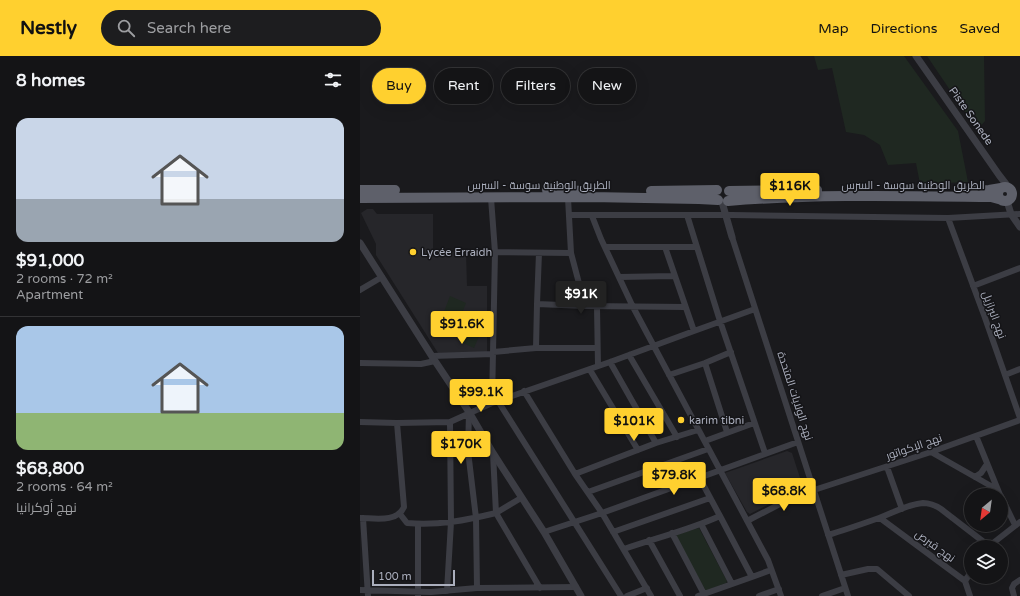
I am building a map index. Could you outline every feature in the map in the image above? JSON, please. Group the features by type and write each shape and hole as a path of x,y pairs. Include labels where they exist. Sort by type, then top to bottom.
{"highway":[{"name":"الطريق الوطنية سوسة - السرس","path":"360,198 691,199 1010,189"},
{"path":"1006,200 998,194 1010,189"},
{"name":"الطريق الوطنية سوسة - السرس","path":"360,190 645,192 723,197 779,198 991,197 1006,200 1020,199"}],"street":[{"name":"Piste Sonede","path":"916,56 999,176 1010,189"},
{"name":"نهج الولايات المتحدة","path":"723,197 726,216 732,237 848,596"},
{"path":"491,198 495,252 493,353 495,402 621,596"},
{"path":"568,198 570,253 585,306"},
{"path":"1006,200 1011,214 1020,227"},
{"path":"569,215 948,218 1020,214"},
{"path":"687,215 720,321 765,453"},
{"path":"592,216 633,307 768,560 782,596"},
{"name":"نهج البرازيل","path":"948,218 1020,419"},
{"path":"360,243 433,359 470,412 492,453 544,532 581,596"},
{"path":"605,247 696,247"},
{"path":"665,247 694,330"},
{"path":"495,252 570,253"},
{"path":"536,348 539,253"},
{"path":"973,286 1020,268"},
{"path":"619,277 674,276"},
{"path":"360,290 382,278"},
{"path":"537,304 597,307 685,307"},
{"path":"597,307 598,366"},
{"path":"360,422 450,422 470,412 524,391 590,370 694,330 755,309"},
{"path":"360,363 421,364 433,359 536,348 597,348"},
{"path":"669,375 705,363 731,352"},
{"path":"629,355 677,437"},
{"path":"610,362 656,443"},
{"path":"705,363 728,432"},
{"path":"590,370 638,450"},
{"path":"1005,375 1020,370"},
{"path":"524,391 575,474 602,513 651,596"},
{"path":"470,412 468,451 476,518 477,588"},
{"name":"نهج الإكواتور","path":"747,521 814,488 931,452 1020,419"},
{"path":"447,591 451,522 450,422"},
{"path":"368,593 363,559 362,518 392,518 400,514 403,510 404,504 397,423"},
{"path":"705,441 754,423"},
{"path":"575,474 656,443 698,430"},
{"path":"976,436 997,488"},
{"path":"544,532 602,513 798,442"},
{"path":"588,492 708,449"},
{"path":"931,452 991,488"},
{"path":"492,453 496,513 540,588"},
{"path":"975,477 981,473 987,464"},
{"path":"887,466 902,509"},
{"path":"699,477 752,577"},
{"path":"400,514 407,523 418,524 451,522 496,513 521,498"},
{"path":"613,532 710,498"},
{"path":"828,535 921,503 934,505 980,540"},
{"path":"996,540 1018,523 1008,507"},
{"path":"624,550 720,516"},
{"name":"نهج قبرص","path":"880,518 964,580"},
{"path":"418,524 418,594"},
{"path":"701,524 732,584"},
{"path":"672,533 701,595 771,570"},
{"path":"649,540 680,596"},
{"path":"841,575 868,569 877,569 906,595"},
{"path":"1014,596 1012,588 1014,584 1020,580"},
{"path":"967,584 970,596"},
{"path":"360,590 368,593 418,594 447,591 464,593 477,588 576,587"},
{"path":"627,596 647,588"},
{"path":"822,596 845,588"},
{"path":"759,596 779,589"}],"shaded area":[{"path":"814,56 904,56 958,131 968,182 920,184 916,163 888,165 880,145 864,135 846,132 832,68 818,70"},
{"path":"927,56 984,56 985,121 977,130"},
{"path":"367,209 373,209 377,214 433,214 433,252 466,252 467,286 487,286 487,353 438,353 376,255 376,244 361,213"},
{"path":"450,296 466,303 453,336 437,330"},
{"path":"470,320 484,325 474,348 461,342"},
{"path":"787,451 792,453 802,487 750,514 747,512 725,473"},
{"path":"699,528 727,581 726,583 706,591 676,538 677,534"}],"place":[{"name":"Lycée Erraidh","path":"413,252"},
{"name":"karim tibni","path":"681,420"}]}
